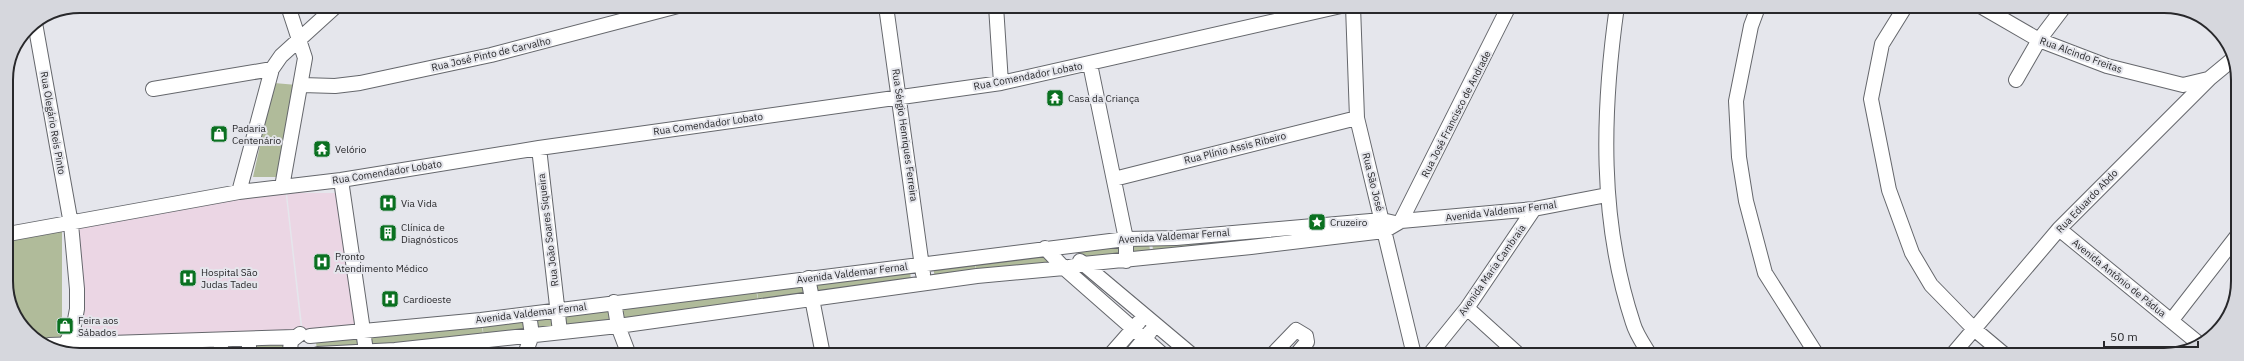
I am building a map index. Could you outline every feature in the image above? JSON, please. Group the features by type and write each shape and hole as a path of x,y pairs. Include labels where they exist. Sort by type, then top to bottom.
{"street":[{"path":"282,187 302,85 305,58 290,13"},
{"path":"239,192 272,69 281,56 328,13"},
{"name":"Rua José Pinto de Carvalho","path":"302,85 335,86 368,81 491,55 651,13"},
{"name":"Rua Sérgio Henriques Ferreira","path":"887,13 925,284"},
{"path":"996,13 1001,83"},
{"name":"Rua Comendador Lobato","path":"13,233 71,224 239,192 341,180 539,148 1001,83 1311,13"},
{"name":"Rua São José","path":"1353,13 1357,118 1391,224 1413,348"},
{"name":"Rua José Francisco de Andrade","path":"1391,224 1505,13"},
{"path":"1616,13 1611,51 1606,124 1606,195 1614,246 1633,324 1646,348"},
{"path":"1756,13 1751,26 1736,101 1739,157 1746,201 1765,272 1814,348"},
{"path":"1900,13 1882,44 1870,99 1889,190 1912,253 1931,285 1974,329 1997,348"},
{"name":"Rua Alcindo Freitas","path":"1992,13 2039,40 2107,66 2183,85 2210,78"},
{"path":"2016,80 2039,40 2059,13"},
{"name":"Rua Olegário Reis Pinto","path":"36,30 71,224 77,289 77,309 74,325 67,346"},
{"name":"Rua Eduardo Abdo","path":"1958,348 2059,229 2210,78 2229,63"},
{"path":"1090,64 1126,239 1126,261"},
{"path":"153,89 272,69"},
{"name":"Rua Plínio Assis Ribeiro","path":"1114,179 1357,118"},
{"name":"Rua João Soares Siqueira","path":"539,148 560,332"},
{"path":"341,180 366,348"},
{"name":"Avenida Valdemar Fernal","path":"417,348 618,326 977,276 1176,255 1391,224 1534,209 1606,195"},
{"name":"Avenida Maria Cambraia","path":"1431,348 1467,308 1534,209"},
{"name":"Avenida Valdemar Fernal","path":"129,348 221,340 294,337 302,334 310,336 393,330 557,311 614,302 666,297 711,290 1126,239 1176,238 1391,224"},
{"name":"Avenida Antônio de Pádua","path":"2059,229 2195,340"},
{"path":"1176,238 1176,255"},
{"path":"2171,321 2231,244"},
{"path":"1066,246 1083,264 1184,348"},
{"path":"1045,248 1064,268 1155,348"},
{"path":"974,257 977,276"},
{"path":"858,272 861,292"},
{"path":"808,278 821,348"},
{"path":"756,285 759,306"},
{"path":"711,290 714,312"},
{"path":"666,297 669,318"},
{"path":"614,302 618,326 627,348"},
{"path":"1467,308 1511,348"},
{"path":"527,348 532,335 529,314"},
{"path":"1116,348 1145,315"},
{"path":"481,320 484,340"},
{"path":"1137,348 1156,324"},
{"path":"437,325 439,346"},
{"path":"393,330 395,348"},
{"path":"1279,348 1296,330 1306,336 1307,342 1302,348"},
{"path":"310,336 315,343 315,348"},
{"path":"291,348 290,345 294,337"},
{"path":"249,339 249,348"},
{"path":"221,340 221,348"}],"shaded area":[{"name":"Hospital São Judas Tadeu","path":"285,188 301,330 84,339 77,225"},
{"name":"Pronto Atendimento Médico","path":"287,193 337,193 361,331 303,333"}],"green space":[{"path":"274,83 297,85 284,177 253,177"},
{"path":"62,228 62,339 49,340 43,337 30,325 22,314 14,294 13,238"},
{"path":"1237,235 1237,244 1154,256 1152,243"},
{"path":"1149,244 1151,256 1090,263 1077,251"},
{"path":"1042,250 1058,266 977,276 975,258"},
{"path":"974,258 977,276 935,278 933,267"},
{"path":"910,271 911,280 759,305 756,285"},
{"path":"755,285 759,305 619,325 616,303"},
{"path":"614,302 618,326 560,331 558,311"},
{"path":"557,311 560,332 484,340 482,320"},
{"path":"481,320 484,340 363,348 317,348 316,342"},
{"path":"293,338 292,348 171,348 171,342"},
{"path":"163,343 163,348 102,348"}],"place":[{"name":"Casa da Criança","path":"1055,98"},
{"name":"Padaria Centenário","path":"219,134"},
{"name":"Velório","path":"322,149"},
{"name":"Via Vida","path":"388,203"},
{"name":"Cruzeiro","path":"1317,222"},
{"name":"Clínica de Diagnósticos","path":"388,233"},
{"name":"Pronto Atendimento Médico","path":"322,262"},
{"name":"Hospital São Judas Tadeu","path":"188,278"},
{"name":"Cardioeste","path":"390,299"},
{"name":"Feira aos Sábados","path":"65,326"}]}
